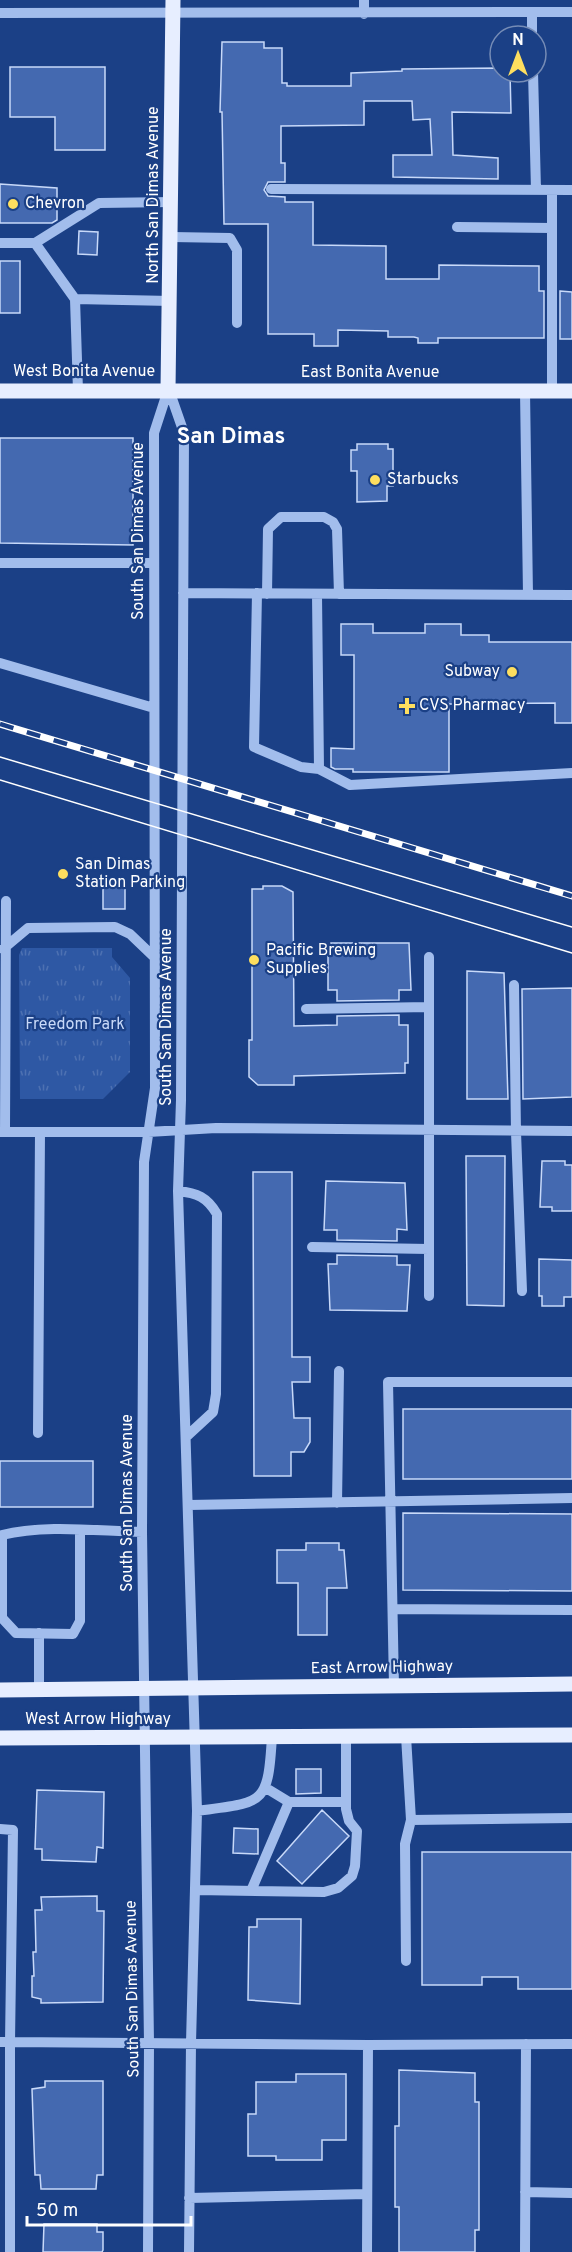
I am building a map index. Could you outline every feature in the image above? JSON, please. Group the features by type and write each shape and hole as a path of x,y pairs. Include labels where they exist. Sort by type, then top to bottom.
{"main road":[{"name":"North San Dimas Avenue","path":"168,390 172,237 173,7"},
{"name":"East Bonita Avenue","path":"168,390 572,391"},
{"name":"West Bonita Avenue","path":"0,391 168,390"},
{"name":"East Arrow Highway","path":"193,1690 572,1684"},
{"name":"West Arrow Highway","path":"0,1690 193,1690"},
{"path":"196,1738 572,1735"},
{"name":"West Arrow Highway","path":"0,1738 196,1738"}],"street":[{"path":"364,0 364,14"},
{"path":"0,13 173,7 364,14 572,12"},
{"path":"532,12 532,24"},
{"path":"533,84 536,190"},
{"path":"271,189 572,190"},
{"path":"552,190 552,391"},
{"path":"0,243 36,243 99,203 172,202"},
{"path":"457,227 552,228"},
{"path":"172,237 230,237 237,250 237,323"},
{"path":"36,243 75,299 78,391"},
{"path":"75,299 171,301"},
{"name":"South San Dimas Avenue","path":"148,2252 149,2043 142,1532 144,1162 154,1088 154,433 168,390"},
{"name":"South San Dimas Avenue","path":"168,390 184,433 178,1191 197,1812 190,2043 189,2252"},
{"path":"525,391 528,595"},
{"path":"339,594 337,529 333,522 314,517 281,517 268,529 262,593 254,747 301,766 319,769 350,785 572,773"},
{"path":"0,563 154,563"},
{"path":"183,592 317,595 572,595"},
{"path":"317,595 319,769"},
{"path":"0,663 154,708"},
{"path":"6,901 3,949 2,1132 148,1132 216,1128 428,1132 572,1131"},
{"path":"3,949 28,928 115,927 130,934 153,956"},
{"path":"429,957 429,1296"},
{"path":"514,985 516,1132 522,1291"},
{"path":"306,1009 429,1007"},
{"path":"38,1433 40,1132"},
{"path":"178,1191 194,1192 209,1201 217,1214 216,1394 213,1412 187,1436"},
{"path":"312,1247 429,1249"},
{"path":"338,1503 339,1371"},
{"path":"394,1686 388,1382 572,1382"},
{"path":"189,1505 572,1498"},
{"path":"80,1531 80,1621 73,1634 16,1633 3,1618 2,1535 20,1530 142,1532"},
{"path":"393,1609 572,1610"},
{"path":"39,1633 39,1690"},
{"path":"197,1812 243,1805 260,1796 269,1781 272,1736"},
{"path":"196,1890 324,1892 338,1888 352,1876 357,1831 349,1821 346,1802 346,1736"},
{"path":"406,1736 411,1820 405,1844 406,1961"},
{"path":"266,1788 289,1802 346,1802"},
{"path":"251,1891 289,1802"},
{"path":"411,1820 572,1818"},
{"path":"0,1829 13,1830 5,2042 10,2252"},
{"path":"5,2042 572,2044"},
{"path":"525,2252 526,2044"},
{"path":"367,2252 368,2045"},
{"path":"525,2192 572,2193"},
{"path":"189,2198 367,2194"}],"green space":[{"name":"Freedom Park","path":"22,948 112,948 112,957 130,978 130,1072 103,1099 20,1099 19,955"}],"building":[{"path":"222,42 264,42 264,48 282,48 282,83 287,83 287,86 351,86 351,73 402,71 402,69 488,68 488,84 510,84 511,113 452,112 453,155 498,158 498,179 393,177 393,155 432,155 430,119 413,120 412,101 364,101 364,125 281,126 281,163 285,163 285,182 268,182 264,190 268,196 285,197 285,202 313,202 313,245 386,246 386,279 439,279 439,265 539,266 539,291 544,291 544,338 438,338 438,343 418,343 418,338 414,337 388,337 388,331 338,330 338,346 314,346 314,334 268,334 268,224 224,224 222,112 220,112"},
{"path":"10,67 105,67 105,150 55,150 55,117 10,117"},
{"path":"0,184 57,188 57,220 52,223 0,223"},
{"path":"79,231 98,232 97,255 78,254"},
{"path":"0,261 20,261 20,313 0,313"},
{"path":"560,291 572,292 572,339 560,339"},
{"path":"0,438 133,438 133,545 0,543"},
{"name":"Starbucks","path":"357,444 388,444 388,449 393,449 393,486 387,486 387,501 357,502 357,471 351,471 351,450 357,450"},
{"name":"CVS Pharmacy","path":"341,624 373,624 373,633 425,633 425,624 461,624 461,635 489,635 489,642 572,642 572,723 555,723 555,703 449,704 449,772 353,772 353,769 335,769 331,767 331,748 354,749 354,655 341,655"},
{"path":"125,886 125,909 103,909 103,887"},
{"path":"263,886 282,886 293,892 294,1026 337,1025 337,1016 399,1015 399,1025 408,1025 408,1063 405,1063 405,1073 294,1076 294,1085 258,1085 249,1077 249,1040 252,1040 252,889 263,889"},
{"path":"331,943 409,943 411,990 399,990 399,1000 337,1001 337,990 328,990 328,954 331,954"},
{"path":"467,971 504,973 508,1099 467,1099"},
{"path":"572,988 572,1097 523,1099 522,989"},
{"path":"466,1156 505,1156 504,1306 467,1305"},
{"path":"542,1161 565,1161 565,1165 572,1165 572,1211 552,1211 552,1207 540,1207"},
{"path":"253,1172 292,1172 292,1357 310,1357 310,1382 292,1382 294,1418 310,1418 310,1442 304,1452 291,1452 291,1476 254,1476"},
{"path":"326,1181 405,1183 407,1230 397,1229 397,1241 337,1240 337,1230 324,1230"},
{"path":"337,1255 397,1256 397,1265 410,1265 407,1311 330,1310 328,1264 337,1264"},
{"path":"539,1259 572,1260 572,1297 564,1297 564,1306 542,1306 542,1296 539,1296"},
{"path":"403,1409 572,1409 572,1479 403,1479"},
{"path":"0,1461 93,1461 93,1507 0,1507"},
{"path":"403,1513 572,1514 572,1591 403,1590"},
{"path":"306,1543 339,1543 339,1550 344,1550 347,1588 327,1588 327,1635 298,1635 298,1583 277,1583 277,1550 306,1550"},
{"path":"296,1769 321,1769 321,1793 296,1794"},
{"path":"37,1790 104,1792 103,1848 97,1847 96,1862 42,1860 42,1849 35,1849"},
{"path":"322,1810 349,1836 302,1884 277,1861"},
{"path":"234,1828 258,1829 258,1854 233,1853"},
{"path":"422,1852 572,1852 572,1989 518,1989 518,1977 482,1977 482,1985 422,1985"},
{"path":"97,1896 97,1911 104,1911 103,2002 41,2003 41,1999 32,1997 32,1976 34,1976 33,1952 36,1952 35,1910 42,1910 41,1897"},
{"path":"257,1919 301,1919 300,2004 248,2000 249,1927 257,1927"},
{"path":"399,2070 475,2073 475,2102 479,2102 479,2230 475,2230 475,2252 399,2252 399,2207 395,2207 395,2126 399,2126"},
{"path":"296,2074 346,2074 346,2140 322,2140 322,2160 276,2160 276,2156 248,2156 248,2114 256,2114 256,2082 296,2082"},
{"path":"45,2081 103,2081 103,2175 97,2175 96,2189 41,2189 40,2175 35,2175 32,2089 45,2087"},
{"path":"44,2224 97,2224 97,2232 103,2232 103,2250 102,2252 43,2252"}],"tram line":[{"path":"0,757 572,927"},
{"path":"0,780 572,953"}],"railway":[{"path":"0,724 572,896"}],"place":[{"name":"Chevron","path":"13,204"},
{"name":"Starbucks","path":"375,480"},
{"name":"Subway","path":"512,672"},
{"name":"CVS Pharmacy","path":"407,706"},
{"name":"San Dimas Station Parking","path":"63,874"},
{"name":"Pacific Brewing Supplies","path":"254,960"}],"district":[{"name":"San Dimas","path":"231,437"}]}
